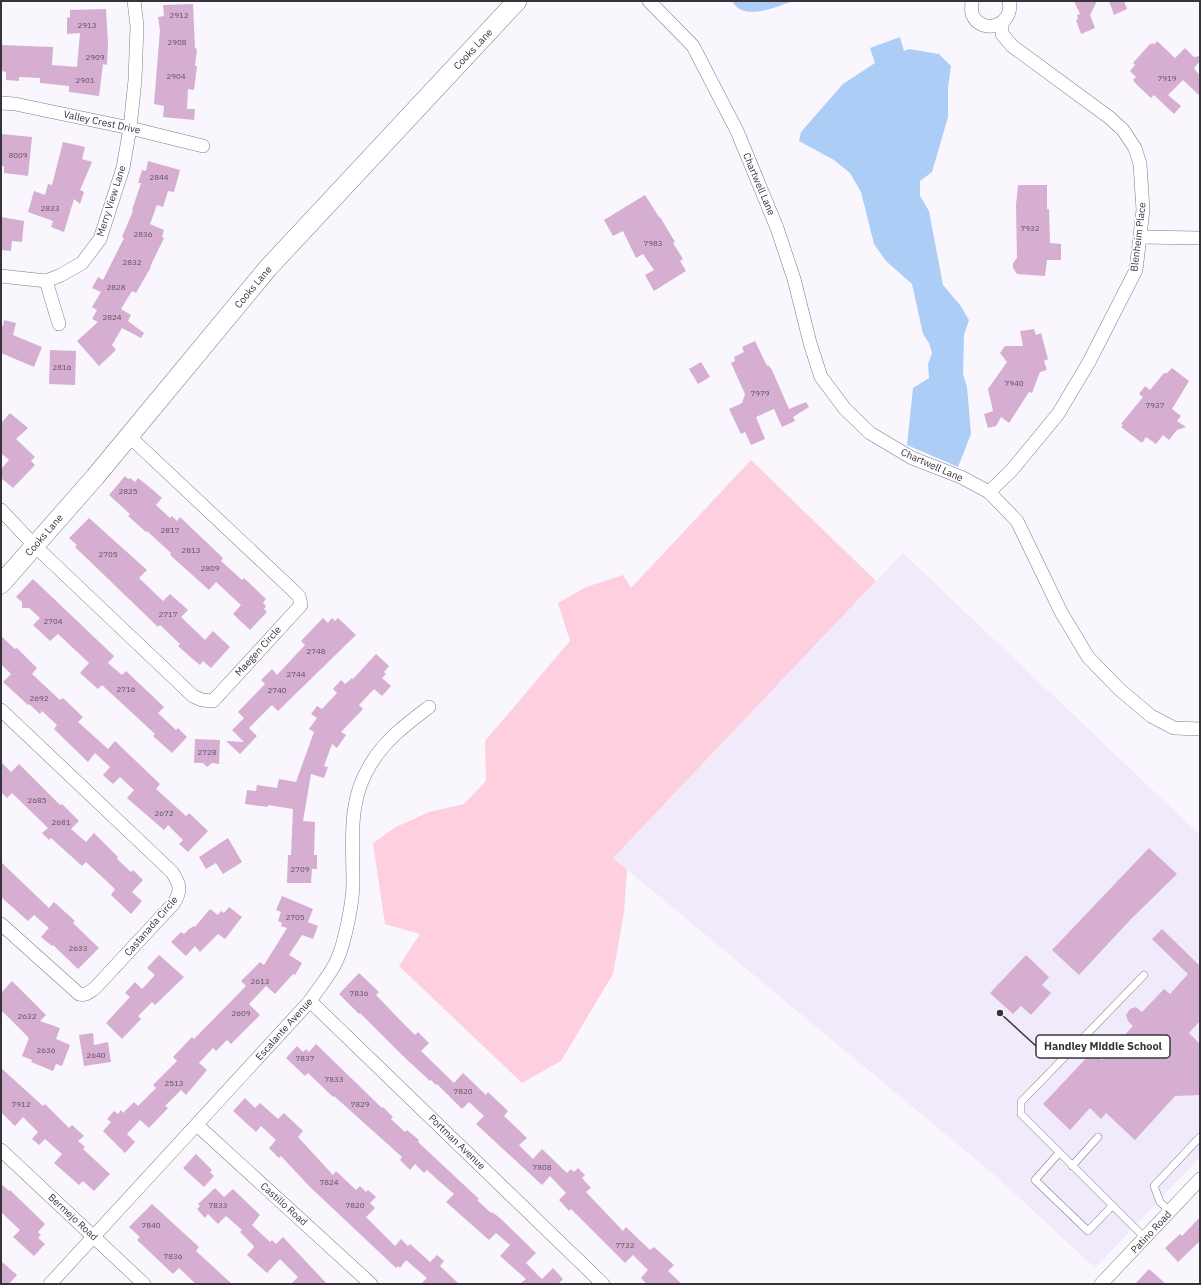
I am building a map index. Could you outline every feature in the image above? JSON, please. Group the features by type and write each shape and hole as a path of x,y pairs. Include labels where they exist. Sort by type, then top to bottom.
{"main road":[{"name":"Cooks Lane","path":"1,584 129,436 268,268 517,1"}],"street":[{"name":"Merry View Lane","path":"1,276 46,281 61,275 82,263 100,239 123,168 130,128 135,80 137,26 134,1"},
{"name":"Chartwell Lane","path":"649,1 676,26 693,46 737,131 779,233 794,279 810,343 822,377 845,409 870,433 912,458 961,477 989,492 1017,521 1061,612 1088,658 1119,689 1151,716 1174,728 1200,729"},
{"path":"972,1 972,13 979,23 990,26 1002,23 1008,17 1011,7 1009,1"},
{"name":"Blenheim Place","path":"989,492 1011,471 1043,434 1073,390 1136,270 1143,210 1142,184 1135,148 1123,130 1110,118 1012,46 1002,34 1002,23"},
{"name":"Valley Crest Drive","path":"1,103 15,104 130,128 203,146"},
{"path":"1140,237 1200,238"},
{"path":"46,281 59,324"},
{"name":"Maegen Circle","path":"34,546 193,696 202,700 213,701 301,605 300,596 129,436"},
{"path":"1,510 34,546"},
{"name":"Escalante Avenue","path":"50,1284 310,1001 337,960 346,928 353,885 352,818 361,783 372,761 396,732 429,708"},
{"name":"Castanada Circle","path":"1,710 172,872 179,884 180,893 174,903 95,988 87,994 79,994 1,924"},
{"name":"Portman Avenue","path":"310,1001 603,1284"},
{"name":"Castillo Road","path":"197,1125 371,1284"},
{"name":"Bermejo Road","path":"1,1150 144,1284"},
{"name":"Patino Road","path":"1101,1284 1200,1180"}],"lane":[{"path":"1144,975 1021,1102 1021,1114 1145,1238"},
{"path":"1072,1166 1098,1137"},
{"path":"1170,1211 1160,1202 1154,1186 1200,1137"},
{"path":"1059,1153 1035,1180 1088,1231 1112,1206"}],"shaded area":[{"path":"751,460 876,581 613,858 627,870 624,912 613,974 561,1061 522,1083 399,966 420,934 385,924 373,843 396,827 429,812 464,804 486,781 485,741 570,641 558,603 586,587 623,575 631,588"},
{"path":"903,553 1200,835 1200,1157 1095,1268 998,1178 613,858"}],"water":[{"path":"732,1 793,1 769,9 752,12 744,11 737,7"},
{"path":"900,37 904,51 909,49 939,54 951,66 948,88 948,117 932,172 920,181 920,196 929,211 943,285 960,305 969,320 964,335 963,374 967,387 971,434 958,467 907,445 913,388 929,378 928,364 932,353 929,343 923,334 912,284 886,261 874,244 861,192 850,173 834,160 799,141 801,132 843,84 875,63 870,48"}],"building":[{"path":"1074,1 1097,1 1090,15 1095,28 1081,34 1076,20 1078,19 1077,15 1080,14"},
{"path":"1109,1 1124,1 1127,9 1114,15"},
{"path":"193,4 195,48 197,49 195,66 197,66 194,90 188,89 187,109 195,109 194,120 163,117 164,106 154,104 160,30 158,17 164,16 163,5"},
{"path":"106,9 108,44 107,65 103,64 99,96 69,92 69,86 40,83 40,78 19,77 19,81 6,80 6,72 2,71 1,67 1,45 53,47 52,65 77,67 80,33 67,34 67,18 70,17 70,10"},
{"path":"1157,41 1175,58 1185,48 1194,57 1200,56 1200,61 1194,68 1200,76 1200,96 1183,80 1168,95 1181,106 1174,114 1154,95 1151,98 1137,85 1133,80 1136,77 1130,71 1135,65 1133,63 1150,44 1153,43 1154,45"},
{"path":"1,134 32,137 28,176 4,173 4,166 1,166"},
{"path":"63,142 85,147 82,159 92,162 80,190 84,192 80,204 74,199 64,232 51,227 53,221 28,212 34,191 45,195 48,184 52,185"},
{"path":"148,161 180,170 174,192 168,191 163,207 157,205 150,224 164,230 162,237 164,238 151,267 136,293 132,291 121,309 131,315 128,321 144,333 141,338 122,328 112,345 116,350 99,366 77,341 98,322 92,319 97,310 92,307 101,292 92,288 98,277 103,280 124,238 122,237 133,211 132,210 141,183 138,183 142,170 146,171"},
{"path":"1018,185 1047,185 1047,209 1049,209 1050,243 1061,244 1061,260 1047,260 1045,276 1017,274 1013,268 1013,263 1017,258 1016,205"},
{"path":"645,195 675,242 673,243 683,259 680,261 686,271 654,291 645,275 654,270 643,254 636,258 623,231 613,236 604,220"},
{"path":"1,217 24,221 22,242 12,241 11,251 1,250"},
{"path":"4,320 16,323 13,335 42,347 34,367 1,353 1,326 3,326"},
{"path":"1034,329 1036,335 1041,333 1048,359 1044,361 1047,370 1040,372 1032,393 1029,392 1009,423 1001,417 996,426 988,428 984,414 993,411 988,389 1007,362 1000,353 1005,346 1023,346 1020,331"},
{"path":"755,341 767,366 768,365 772,370 789,409 806,402 809,407 793,417 795,421 782,427 774,409 756,417 765,439 751,445 745,432 741,434 729,409 742,403 745,394 731,363 735,361 734,357 744,352 742,347"},
{"path":"50,350 76,351 75,385 49,384"},
{"path":"701,362 710,377 698,384 689,369"},
{"path":"1172,368 1189,381 1172,409 1181,416 1177,421 1186,427 1177,430 1169,440 1163,435 1156,444 1146,437 1142,443 1121,427 1123,425 1121,424 1143,397 1139,394 1145,386 1150,390 1164,373 1167,373"},
{"path":"10,413 28,428 16,439 35,457 31,461 35,465 13,488 1,478 1,469 9,460 1,453 1,423"},
{"path":"125,476 135,482 138,478 153,490 162,498 156,505 170,518 172,516 177,521 180,517 223,558 221,561 242,580 244,578 266,599 263,603 266,606 264,609 267,612 250,630 233,614 241,605 216,582 209,590 170,555 171,553 147,531 146,532 128,516 130,514 109,495"},
{"path":"89,518 147,570 139,578 163,601 170,594 188,610 181,617 205,640 213,631 230,647 211,668 203,661 200,665 188,655 178,646 180,644 160,625 158,627 75,547 77,545 69,538"},
{"path":"33,579 114,656 108,663 122,675 126,671 164,707 158,713 176,730 178,728 187,737 172,753 153,736 155,734 102,685 98,689 80,673 89,663 58,634 50,641 33,625 40,618 29,608 22,608 22,602 16,597"},
{"path":"323,618 328,623 332,618 335,621 338,618 356,635 278,711 272,705 249,728 257,736 240,754 226,741 244,742 232,730 244,718 238,712 265,684 261,680 272,669 277,675 305,645 301,641"},
{"path":"1,636 15,649 17,648 37,668 32,674 60,700 63,698 83,717 78,722 108,749 115,741 160,784 156,789 186,816 189,813 208,831 188,852 179,844 183,840 168,825 164,830 127,798 134,790 120,777 113,784 103,775 110,767 95,753 88,762 54,729 57,725 42,711 40,714 29,704 28,705 3,682 11,674 1,664"},
{"path":"376,654 389,666 384,672 386,674 382,678 391,686 382,696 374,689 359,705 363,709 341,732 346,735 337,748 332,744 324,766 328,767 324,778 311,774 303,821 315,822 314,855 317,855 317,869 312,869 311,883 287,883 288,855 291,855 293,809 268,805 268,807 245,804 247,790 256,791 257,785 277,788 279,779 296,782 314,732 309,729 317,718 311,714 317,706 322,709 337,693 333,689 341,680 345,684 352,678 353,679"},
{"path":"195,739 220,740 219,764 212,763 207,767 203,763 194,763"},
{"path":"1,762 11,772 19,764 60,805 62,804 79,821 71,829 86,842 94,833 118,857 117,859 131,872 133,870 143,880 132,892 142,901 131,914 111,895 115,889 86,862 82,866 51,838 49,840 42,833 48,828 12,793 7,798 1,792"},
{"path":"228,838 242,862 223,874 216,863 206,869 199,857"},
{"path":"1149,848 1177,874 1131,919 1079,975 1052,950"},
{"path":"1,862 49,908 54,902 75,921 73,923 99,948 78,969 53,945 52,946 41,937 49,928 34,915 28,921 1,897"},
{"path":"282,896 313,909 308,922 318,926 313,939 302,935 289,955 302,963 295,975 293,974 275,994 266,986 249,1004 260,1015 231,1044 227,1040 216,1051 213,1048 199,1063 207,1070 186,1095 181,1090 165,1106 168,1108 149,1128 140,1120 127,1134 135,1142 125,1153 103,1131 111,1122 107,1119 114,1111 118,1114 121,1110 123,1113 134,1102 138,1106 156,1088 153,1085 177,1061 173,1057 192,1037 194,1039 246,986 241,981 260,962 264,965 287,928 281,926 282,923 278,921 281,912 276,910"},
{"path":"229,907 242,917 225,939 218,934 200,952 195,946 186,956 171,942 181,932 184,934 189,929 194,926 195,927 210,909 218,915 221,911 224,913"},
{"path":"1162,929 1200,966 1200,1021 1189,1033 1200,1044 1200,1095 1175,1096 1135,1140 1106,1113 1101,1119 1090,1108 1070,1130 1043,1104 1092,1052 1102,1060 1133,1026 1128,1021 1126,1015 1130,1009 1136,1007 1142,1012 1164,989 1170,994 1188,974 1152,939"},
{"path":"159,955 184,977 155,1005 152,1002 138,1016 141,1019 122,1039 106,1023 130,997 125,993 135,982 142,989 155,975 147,968"},
{"path":"1026,955 1049,977 1042,985 1051,993 1031,1015 1021,1006 1013,1014 990,993"},
{"path":"359,973 379,992 376,995 415,1035 418,1032 429,1043 421,1051 454,1083 463,1073 486,1095 488,1092 508,1111 504,1116 527,1138 519,1145 533,1159 542,1149 567,1173 571,1169 574,1172 578,1168 585,1175 582,1178 591,1188 586,1192 623,1231 626,1227 650,1250 654,1247 674,1265 668,1271 682,1284 647,1284 641,1278 648,1270 633,1255 625,1263 571,1209 569,1211 559,1200 566,1193 550,1176 542,1185 476,1124 484,1116 469,1102 462,1109 437,1084 436,1085 431,1080 430,1081 360,1013 359,1014 339,994"},
{"path":"12,981 46,1015 40,1021 60,1028 56,1039 70,1045 62,1066 56,1064 53,1071 31,1062 32,1060 22,1056 29,1038 1,1010 1,993"},
{"path":"93,1033 94,1045 108,1042 111,1062 84,1066 79,1035"},
{"path":"316,1044 393,1117 391,1119 405,1132 407,1130 419,1140 418,1142 479,1199 477,1200 491,1213 492,1212 500,1218 536,1253 526,1263 542,1279 553,1268 563,1279 558,1284 520,1284 526,1279 500,1256 510,1245 496,1233 489,1240 446,1202 454,1194 427,1170 424,1173 415,1164 410,1170 400,1160 402,1157 334,1096 333,1097 308,1073 305,1076 286,1058 297,1046 303,1052 306,1049 309,1052"},
{"path":"1,1068 43,1106 45,1104 69,1128 72,1125 84,1136 78,1141 85,1147 83,1149 110,1174 94,1191 83,1181 79,1185 54,1163 62,1154 45,1139 39,1145 32,1139 38,1132 23,1117 15,1126 1,1112"},
{"path":"245,1098 255,1108 260,1103 278,1119 284,1113 303,1131 298,1137 333,1175 336,1171 356,1190 360,1186 366,1192 368,1190 376,1197 370,1203 375,1208 366,1217 395,1246 401,1239 408,1246 410,1244 430,1262 437,1255 444,1261 440,1266 459,1284 421,1284 427,1278 406,1260 400,1268 398,1266 396,1268 309,1186 281,1156 279,1158 269,1148 276,1140 261,1126 256,1132 233,1111"},
{"path":"196,1154 212,1170 210,1172 214,1176 204,1187 183,1168"},
{"path":"1,1184 9,1191 10,1190 45,1224 38,1232 41,1235 38,1238 45,1244 34,1256 13,1237 20,1230 1,1212"},
{"path":"215,1188 224,1197 233,1189 260,1215 252,1225 270,1242 272,1240 276,1244 283,1237 327,1284 291,1284 298,1277 280,1259 267,1273 247,1255 254,1247 240,1232 242,1230 226,1216 218,1224 208,1214 205,1218 197,1209 200,1206 198,1204"},
{"path":"152,1204 199,1247 196,1251 232,1284 196,1284 179,1268 173,1274 137,1240 140,1237 129,1227"},
{"path":"1200,1217 1200,1241 1178,1262 1165,1248 1180,1234 1182,1236"},
{"path":"1,1261 17,1275 9,1284 1,1284"},
{"path":"1149,1269 1166,1284 1135,1284"}],"place":[{"name":"Handley Middle School","path":"1000,1013"}]}
